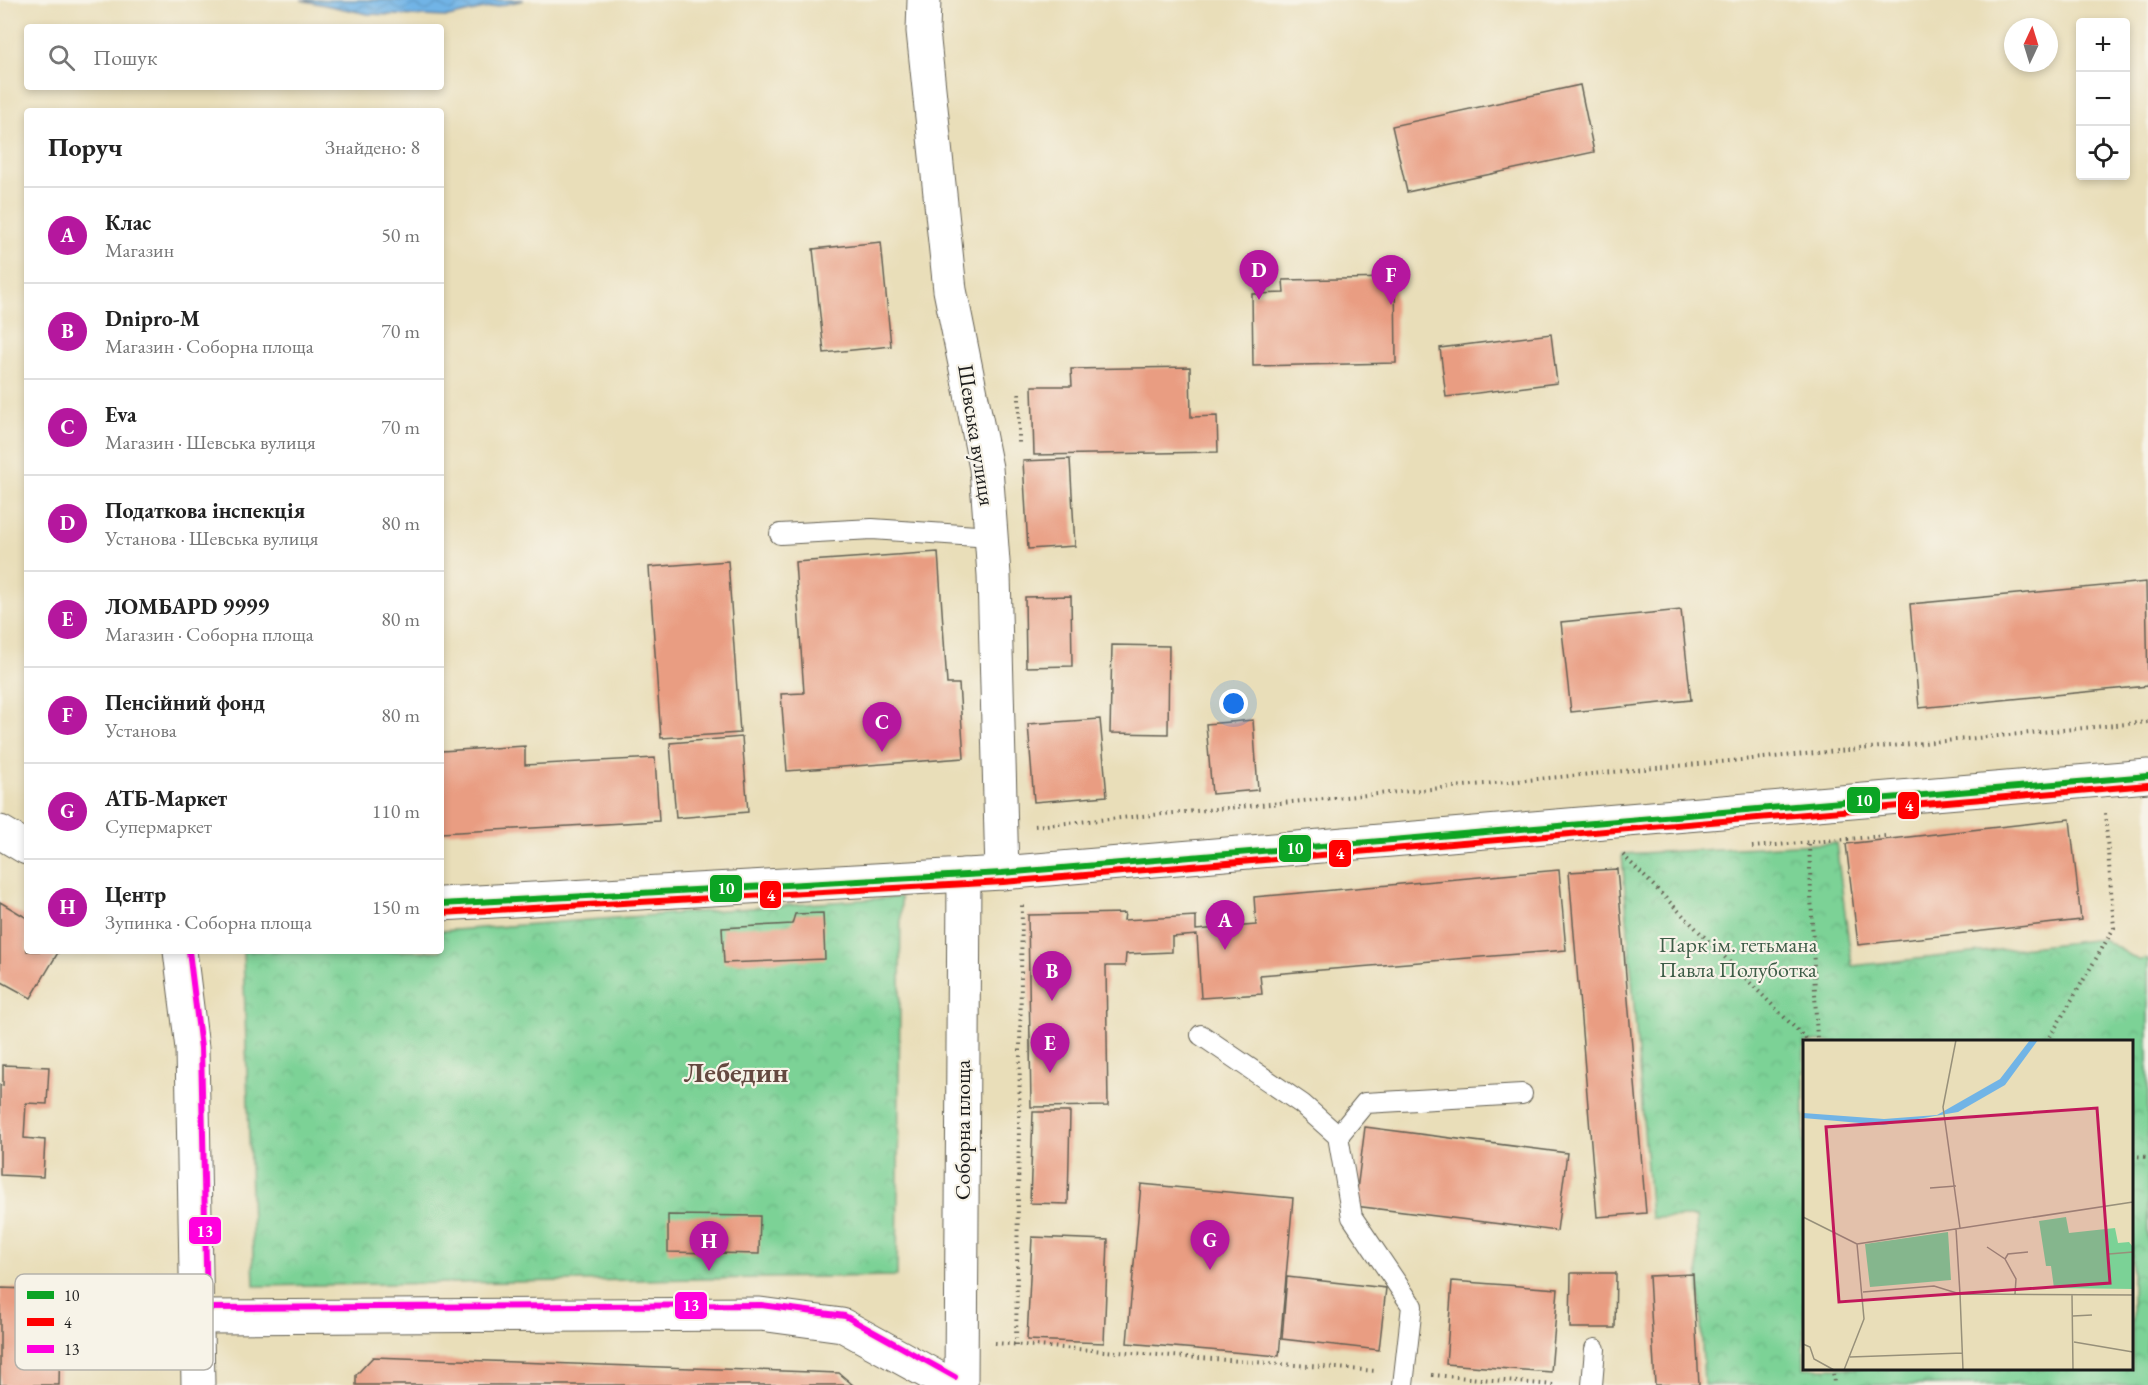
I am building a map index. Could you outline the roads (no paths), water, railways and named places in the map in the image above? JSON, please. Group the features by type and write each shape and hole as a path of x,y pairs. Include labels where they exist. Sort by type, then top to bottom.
{"main road":[{"name":"Шевська вулиця","path":"924,16 951,290 986,468 1000,752 1012,872"},
{"path":"444,904 1012,872 2148,776"},
{"path":"0,832 24,846"},
{"name":"Соборна площа","path":"961,1385 964,875"},
{"path":"180,954 192,1048 197,1274"},
{"path":"213,1317 760,1314 842,1324 951,1385"}],"lane":[{"path":"780,534 872,529 991,537"},
{"path":"1201,1035 1302,1104 1338,1136 1352,1216 1412,1306 1404,1379"},
{"path":"1338,1136 1365,1103 1522,1094"},
{"path":"1592,1385 1594,1349"}],"water":[{"path":"301,0 524,0 448,17 368,14"}],"place":[{"name":"Податкова інспекція","path":"1259,300"},
{"name":"Пенсійний фонд","path":"1391,305"},
{"name":"Eva","path":"882,752"},
{"name":"Клас","path":"1225,950"},
{"name":"Dnipro-M","path":"1052,1001"},
{"name":"ЛОМБАРD 9999","path":"1050,1073"},
{"name":"АТБ-Маркет","path":"1210,1270"},
{"name":"Центр","path":"709,1271"}],"district":[{"name":"Лебедин","path":"736,1072"}],"park label":[{"name":"Парк ім. гетьмана Павла Полуботка","path":"1738,956"}]}
